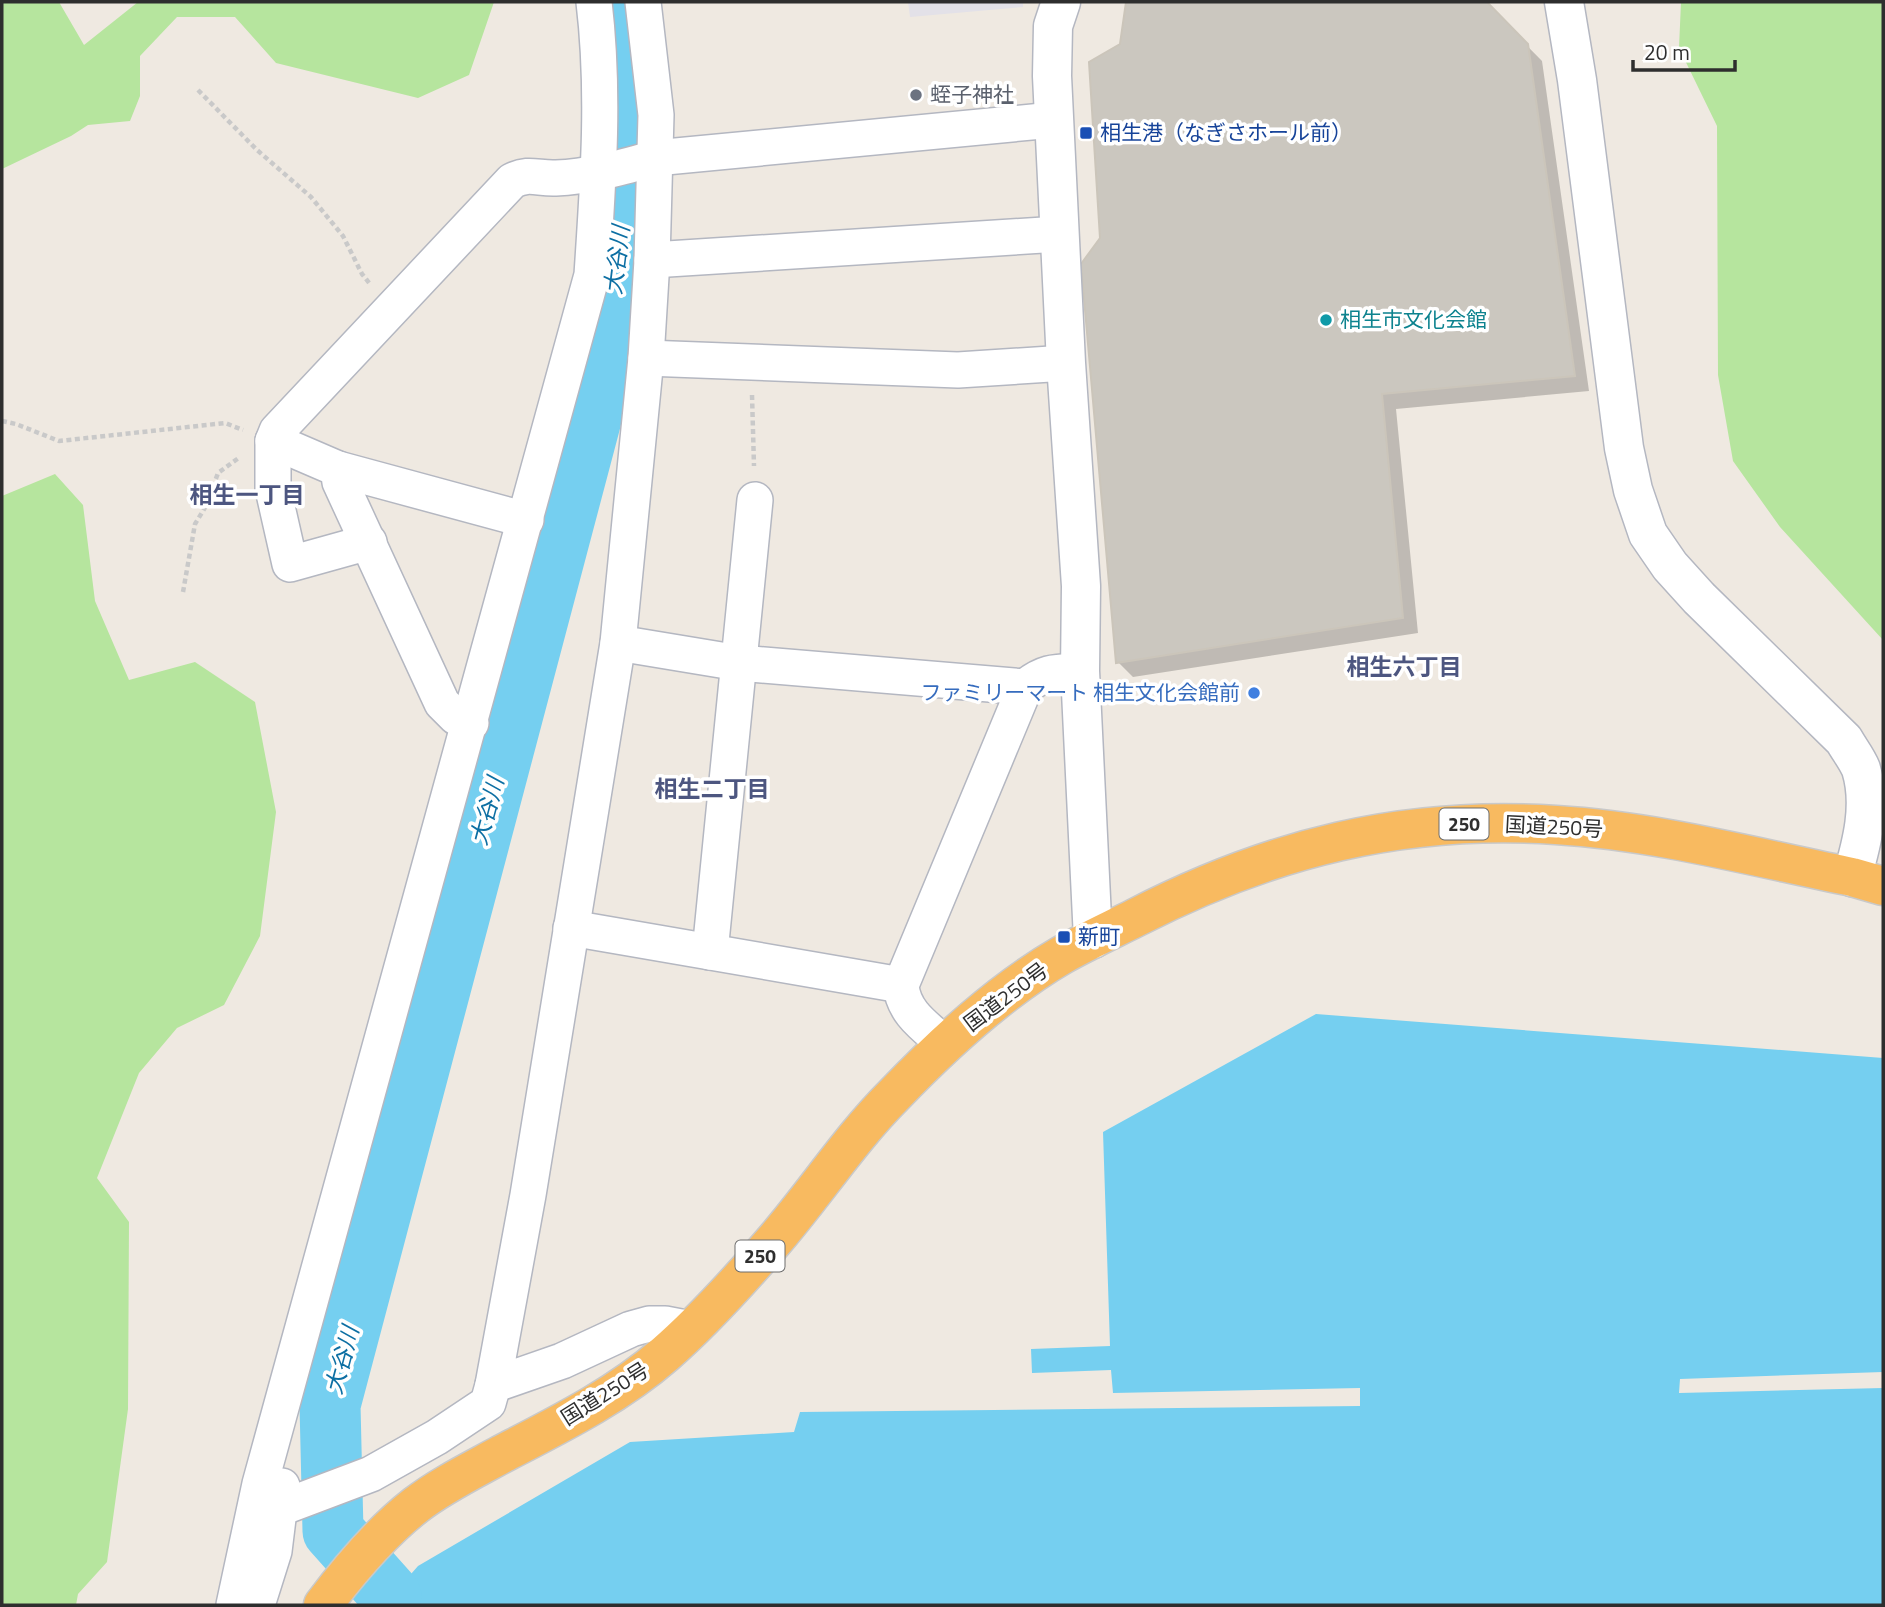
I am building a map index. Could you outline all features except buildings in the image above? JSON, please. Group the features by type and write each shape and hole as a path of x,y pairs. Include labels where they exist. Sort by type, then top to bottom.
{"highway":[{"name":"国道250号","path":"323,1605 346,1574 390,1527 418,1503 460,1476 584,1410 639,1376 691,1329 772,1243 891,1097 982,1013 1060,956 1170,900 1240,869 1342,839 1400,829 1478,823 1555,825 1655,836 1868,882"}],"street":[{"path":"233,1605 260,1484 592,275 605,170 600,54 594,2"},
{"path":"281,1508 371,1474 438,1437 488,1403 493,1385 530,1181 618,643 646,358 652,260 650,160 656,115 643,2"},
{"path":"1061,2 1053,26 1054,120 1081,586 1080,671 1093,939"},
{"path":"1564,2 1577,80 1624,448 1633,490 1648,534 1670,566 1699,598 1844,740 1861,769 1865,796 1868,882"},
{"path":"369,542 290,564 273,489 273,441 278,431 391,308 512,181 523,175 555,178 650,160 1054,120"},
{"path":"652,260 1059,234"},
{"path":"646,358 958,370 1066,362"},
{"path":"273,441 338,469 526,520"},
{"path":"338,469 341,482 443,703 456,717 471,723"},
{"path":"710,952 755,500"},
{"path":"618,643 739,663 1025,688"},
{"path":"946,1045 909,1012 902,998 901,985 1025,688 1038,676 1080,671"},
{"path":"571,928 901,985"},
{"path":"493,1385 562,1360 631,1329 649,1324 691,1329"},
{"path":"257,1605 274,1551 281,1508 283,1473 274,1435"}],"path":[{"path":"198,90 257,150 312,197 343,236 362,274 391,308"},
{"path":"751,362 755,500"},
{"path":"2,421 59,441 177,426 225,423 273,441"},
{"path":"183,592 195,524 206,506 218,473 247,452 273,441"}],"shaded area":[{"path":"908,2 1023,2 1023,7 910,17"}],"green space":[{"path":"2,2 59,2 84,45 138,2 494,2 469,75 418,98 276,63 235,17 177,17 140,56 140,96 130,121 88,125 2,169"},
{"path":"1681,2 1883,2 1883,640 1780,527 1733,461 1718,375 1717,126 1679,48"},
{"path":"55,474 83,505 95,601 129,680 195,662 255,702 276,812 260,936 224,1005 177,1028 139,1073 97,1178 129,1222 128,1409 107,1562 78,1594 76,1605 2,1605 2,496"}],"water":[{"path":"1316,1014 1883,1058 1883,1372 1680,1379 1679,1393 1883,1388 1883,1605 384,1605 418,1566 630,1442 794,1432 800,1412 1360,1406 1360,1388 1113,1393 1111,1370 1032,1373 1031,1349 1110,1346 1103,1132"}],"waterway":[{"name":"大谷川","path":"391,1596 333,1531 330,1405 604,370 631,148 618,2"}],"place":[{"name":"蛭子神社","path":"916,95"},
{"name":"相生港（なぎさホール前）","path":"1086,133"},
{"name":"相生市文化会館","path":"1326,320"},
{"name":"ファミリーマート 相生文化会館前","path":"1254,693"},
{"name":"新町","path":"1064,937"}],"district":[{"name":"相生一丁目","path":"247,495"},
{"name":"相生六丁目","path":"1404,667"},
{"name":"相生二丁目","path":"712,789"}]}
